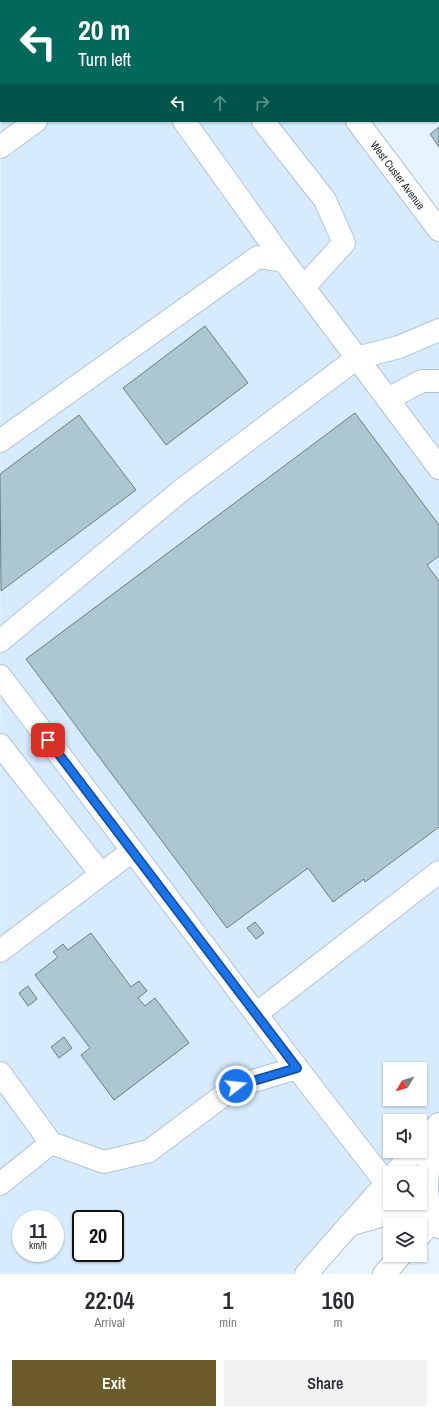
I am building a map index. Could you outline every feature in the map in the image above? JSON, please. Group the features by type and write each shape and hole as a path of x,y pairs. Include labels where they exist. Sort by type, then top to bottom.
{"street":[{"path":"0,147 35,122"},
{"path":"185,122 284,261 439,468"},
{"path":"264,122 324,200 344,243 304,287"},
{"name":"West Custer Avenue","path":"359,122 439,230"},
{"path":"0,441 258,257 284,261"},
{"path":"0,641 183,489 357,358 399,347 439,330"},
{"path":"388,398 422,381 439,381"},
{"path":"4,689 132,851 297,1068 383,1169"},
{"path":"0,745 101,874"},
{"path":"0,950 132,851"},
{"path":"256,1014 439,872"},
{"path":"0,1073 51,1143 104,1162 149,1151 236,1086 297,1068"},
{"path":"427,1138 437,1127"},
{"path":"433,1224 427,1200 426,1188 437,1127"},
{"path":"0,1184 51,1143"},
{"path":"402,1166 409,1158"},
{"path":"306,1274 383,1187"},
{"path":"349,1225 391,1213 413,1215 433,1224"},
{"path":"292,1274 326,1252"},
{"path":"384,1274 395,1262"}],"shaded area":[{"path":"1,122 358,122 439,230 439,1125 427,1138 427,1114 383,1114 383,1158 409,1158 402,1166 383,1166 383,1187 326,1252 292,1274 0,1274"}],"building":[{"path":"439,127 439,147 430,134"},
{"path":"205,326 248,383 166,445 123,388"},
{"path":"355,413 439,525 439,556 427,565 439,581 439,827 365,882 364,879 333,902 308,868 227,928 26,659"},
{"path":"79,415 136,490 1,591 0,474"},
{"path":"255,922 264,933 256,939 247,928"},
{"path":"91,933 131,987 139,981 147,991 138,998 145,1006 155,998 189,1043 114,1100 81,1055 90,1048 35,975 58,957 53,952 63,944 68,950"},
{"path":"28,986 37,999 28,1006 19,993"},
{"path":"64,1037 72,1048 59,1058 51,1047"}],"route":[{"path":"48,740 297,1068 236,1086"}]}
